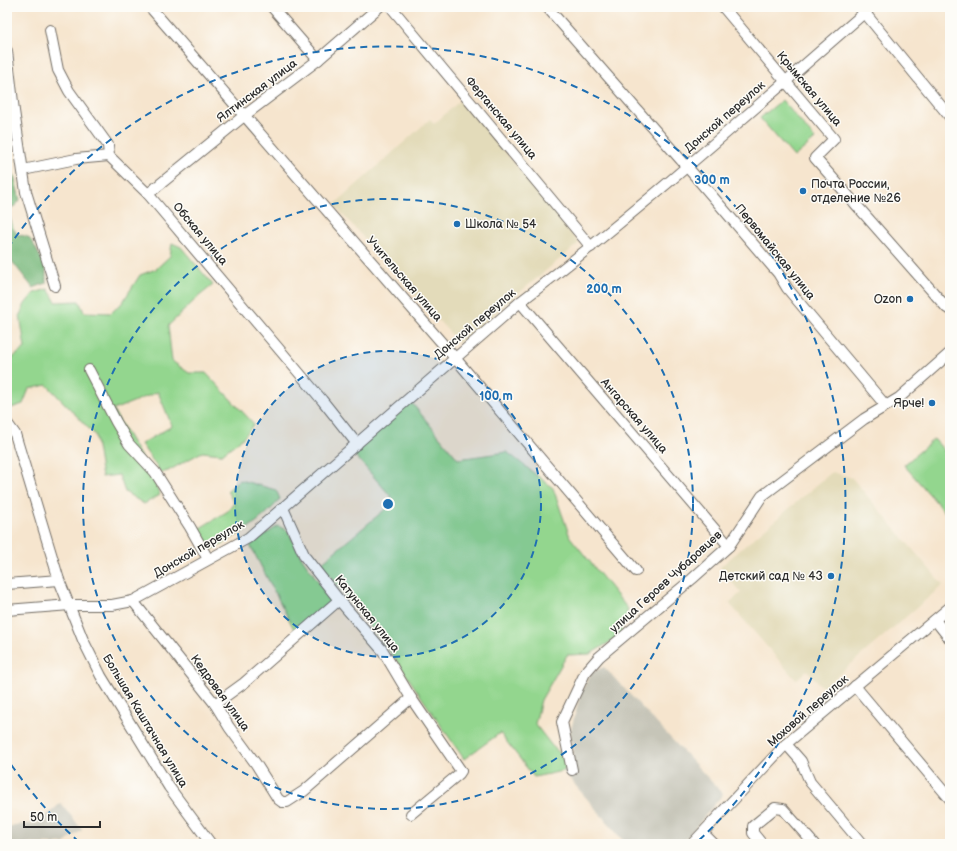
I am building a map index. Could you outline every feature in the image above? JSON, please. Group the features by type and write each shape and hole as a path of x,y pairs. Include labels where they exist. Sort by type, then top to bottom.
{"street":[{"name":"Учительская улица","path":"150,7 455,358 636,571"},
{"path":"272,7 318,60"},
{"name":"Ялтинская улица","path":"148,194 245,115 318,60 379,7"},
{"name":"Ферганская улица","path":"391,7 591,247"},
{"name":"Первомайская улица","path":"547,7 778,273 788,288 886,406"},
{"name":"Крымская улица","path":"724,7 834,139 815,158 941,302 950,309"},
{"path":"865,9 950,117"},
{"name":"Донской переулок","path":"7,610 70,605 112,605 133,601 248,538 520,302 591,247 687,167 786,82 865,9"},
{"name":"Обская улица","path":"50,30 58,70 69,91 108,145 109,156 148,194 322,400 357,444"},
{"path":"7,51 26,192 55,286"},
{"path":"23,170 76,159 109,156"},
{"name":"Ангарская улица","path":"520,302 729,546"},
{"name":"улица Героев Чубаровцев","path":"572,770 562,722 585,674 599,657 622,640 729,546 762,496 864,419 899,398 950,353"},
{"path":"89,370 129,444 155,472 190,527 208,560"},
{"name":"Большая Каштачная улица","path":"7,423 15,434 59,580 101,676 169,787 211,844"},
{"name":"Катунская улица","path":"283,508 305,557 339,600 383,651 411,698 461,771 460,774 411,814"},
{"path":"7,584 59,580"},
{"path":"215,704 244,683 339,600"},
{"name":"Кедровая улица","path":"133,601 215,704 228,728 256,764 278,799 282,802 287,802 304,791 411,698"},
{"name":"Моховой переулок","path":"692,844 786,744 950,607"},
{"path":"935,620 950,639"},
{"path":"855,686 950,799"},
{"path":"786,744 801,761 810,782 862,844"},
{"path":"762,844 753,833 753,826 775,808 783,809 814,844"}],"shaded area":[{"name":"Школа № 54","path":"462,99 579,243 459,343 334,205 430,119 434,124"},
{"name":"Детский сад № 43","path":"832,472 852,478 943,585 823,688 807,670 796,680 729,603 741,593 720,567"},
{"path":"604,667 723,794 682,844 626,844 563,771 574,755 570,733 581,692 592,672"},
{"path":"61,803 82,830 63,844 7,844 7,829 14,825 38,823"}],"green space":[{"path":"782,100 815,139 794,157 760,118"},
{"path":"7,165 14,175 20,200 11,208 9,214 13,228 17,234 28,237 33,243 46,268 46,283 33,288 7,255"},
{"path":"172,243 181,247 213,285 198,297 168,326 172,361 189,373 206,373 254,424 244,437 222,454 202,452 168,471 161,473 141,444 172,426 158,392 113,410 152,476 160,495 144,504 125,492 119,475 102,477 95,435 47,385 29,389 23,404 8,409 7,362 25,348 20,315 25,304 34,293 48,289 56,302 79,301 84,312 111,313 122,303 140,275 156,269 170,256"},
{"path":"411,402 458,459 507,452 553,488 570,537 628,609 620,636 590,654 567,655 541,700 535,724 552,746 569,761 563,771 534,777 500,733 464,759 389,650 320,564 395,501 352,452"},
{"path":"934,439 950,457 950,518 904,465"},
{"path":"240,480 276,490 280,499 256,522 208,552 195,531 228,511 234,503 227,491"},
{"path":"278,526 288,531 302,558 332,601 295,631 250,545"}],"place":[{"name":"Почта России, отделение №26","path":"803,191"},
{"name":"Школа № 54","path":"457,224"},
{"name":"Ozon","path":"910,299"},
{"name":"Ярче!","path":"932,403"},
{"name":"Детский сад № 43","path":"831,576"}]}
